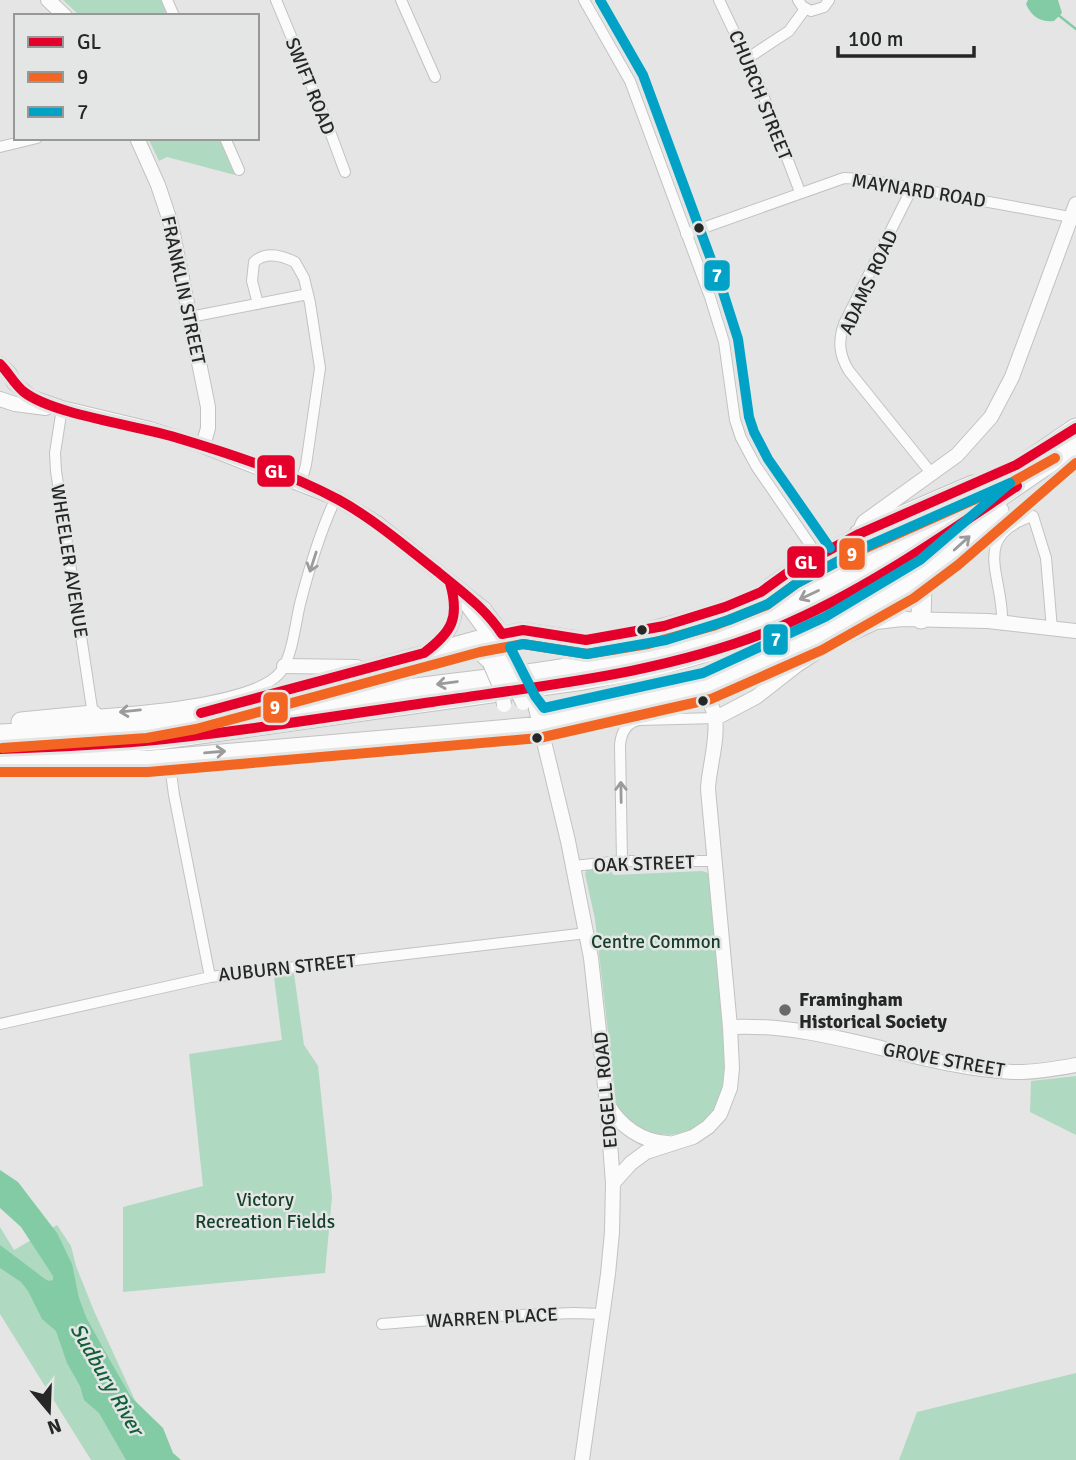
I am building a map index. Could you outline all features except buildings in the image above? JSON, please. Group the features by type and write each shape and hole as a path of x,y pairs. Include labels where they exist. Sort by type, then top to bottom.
{"highway":[{"path":"0,734 146,724 583,664 636,655 701,637 784,606 853,572 909,539 1076,428"},
{"path":"688,691 734,675 816,637 885,599 928,571 1076,446"},
{"path":"0,749 91,746 157,740 583,681 680,660 773,629 852,592 917,553 1076,446"},
{"path":"859,534 1034,456"},
{"path":"920,619 922,584 928,571"},
{"path":"0,725 93,715"}],"main road":[{"path":"48,0 63,14"},
{"name":"FRANKLIN STREET","path":"138,140 165,204 190,317 209,418 203,446"},
{"path":"146,724 218,709 496,635 523,643 545,645 664,626 708,613 761,592 780,577 821,561 859,534 861,526 869,518 932,474 970,442 991,418 1012,377 1075,213"},
{"path":"0,364 10,374 14,383 32,397 62,408"},
{"path":"0,399 12,392 14,383"},
{"path":"0,399 41,408 62,408"},
{"name":"EDGELL ROAD","path":"62,408 203,446 337,498 377,523 450,583 496,635 502,661 529,701 538,724 587,933 607,1104 613,1183 612,1236 582,1460"},
{"path":"424,653 446,635 453,621 455,600 450,583"},
{"path":"716,719 746,703 797,665 852,632 888,620 1002,622 1076,631"},
{"path":"452,645 477,650 502,661 504,705 497,720 482,729"},
{"path":"284,666 375,667"},
{"path":"0,758 112,760 169,757 538,724 688,691 705,697 716,719 717,729 709,766 708,789 730,1027 731,1079 724,1106 715,1121 701,1132 638,1157 613,1183"},
{"name":"GROVE STREET","path":"730,1027 804,1033 996,1070 1037,1071 1076,1065"},
{"path":"607,1104 616,1118 637,1134 654,1141 674,1142"}],"street":[{"name":"SWIFT ROAD","path":"276,0 345,172"},
{"path":"401,0 435,77"},
{"path":"584,0 629,81 721,330 740,438 821,561"},
{"name":"CHURCH STREET","path":"719,0 748,58 800,192"},
{"path":"748,58 789,31 802,5 818,10 829,0"},
{"path":"0,146 28,140"},
{"path":"226,140 239,170"},
{"name":"MAYNARD ROAD","path":"686,234 844,178 1075,213"},
{"name":"ADAMS ROAD","path":"912,188 844,324 840,347 849,371 932,474"},
{"path":"258,304 252,274 254,262 263,256 276,256 295,262 302,272 308,294 320,375 301,483"},
{"path":"190,317 308,294"},
{"name":"WHEELER AVENUE","path":"62,408 55,453 56,471 93,715"},
{"path":"93,715 222,699 264,685 277,677 284,666 325,524 337,498"},
{"path":"1002,622 994,547 1018,522 1033,516 1045,558 1052,629"},
{"path":"622,861 620,739 629,724 639,720 716,719"},
{"name":"AUBURN STREET","path":"169,757 210,977 587,933"},
{"name":"OAK STREET","path":"573,866 622,861 715,861"},
{"path":"0,1024 210,977"},
{"name":"WARREN PLACE","path":"382,1324 468,1317 603,1314"}],"green space":[{"path":"63,0 161,0 167,14 78,14"},
{"path":"149,140 220,140 235,175 167,157 159,161"},
{"name":"Centre Common","path":"604,864 614,875 702,871 710,877 726,1068 721,1094 714,1109 692,1130 678,1134 649,1131 624,1115 616,1103 595,919 585,874 588,867"},
{"name":"Victory Recreation Fields","path":"294,974 304,1045 318,1066 332,1197 325,1273 123,1292 123,1207 203,1186 189,1054 282,1040 274,977"},
{"path":"1076,1076 1076,1135 1030,1112 1031,1081"},
{"path":"57,1225 71,1246 94,1311 139,1409 175,1460 91,1460 0,1314 0,1227 14,1250"},
{"path":"1076,1373 1076,1460 899,1460 917,1412"}],"water":[{"path":"1028,0 1058,0 1062,13 1054,21 1041,20 1028,8"},
{"name":"Sudbury River","path":"0,1170 18,1182 57,1233 72,1264 86,1317 131,1397 163,1428 173,1453 181,1460 126,1460 99,1413 84,1400 56,1331 42,1319 21,1282 0,1268 0,1245 45,1279 53,1280 21,1227 0,1208"}],"waterway":[{"path":"1057,14 1076,29"}],"transit line":[{"name":"7","path":"600,0 643,75 723,292 738,339 749,417 754,432 768,459 830,548"},
{"name":"GL","path":"0,364 24,392 54,407 214,449 278,472 339,500 378,525 456,586 481,608 502,634 523,630 586,640 664,626 725,607 761,592 790,571 859,534 1016,465 1076,428"},
{"name":"9","path":"2,748 147,738 196,729 480,652 523,644 587,654 648,644 713,626 767,605 797,583 848,556 1007,485 1055,458"},
{"name":"9","path":"0,772 148,772 539,738 711,699 822,650 914,598 958,565 1076,463"},
{"name":"7","path":"1010,483 920,560 825,617 703,673 544,708 510,647 523,644 587,654 666,640 729,620 768,604 797,583 865,547 1010,483"},
{"name":"GL","path":"0,749 117,743 225,732 563,683 651,667 736,643 809,614 900,563 1017,486"},
{"name":"GL","path":"201,713 424,653 447,631 454,615 450,583"}],"place":[{"name":"Framingham Historical Society","path":"785,1010"}]}
